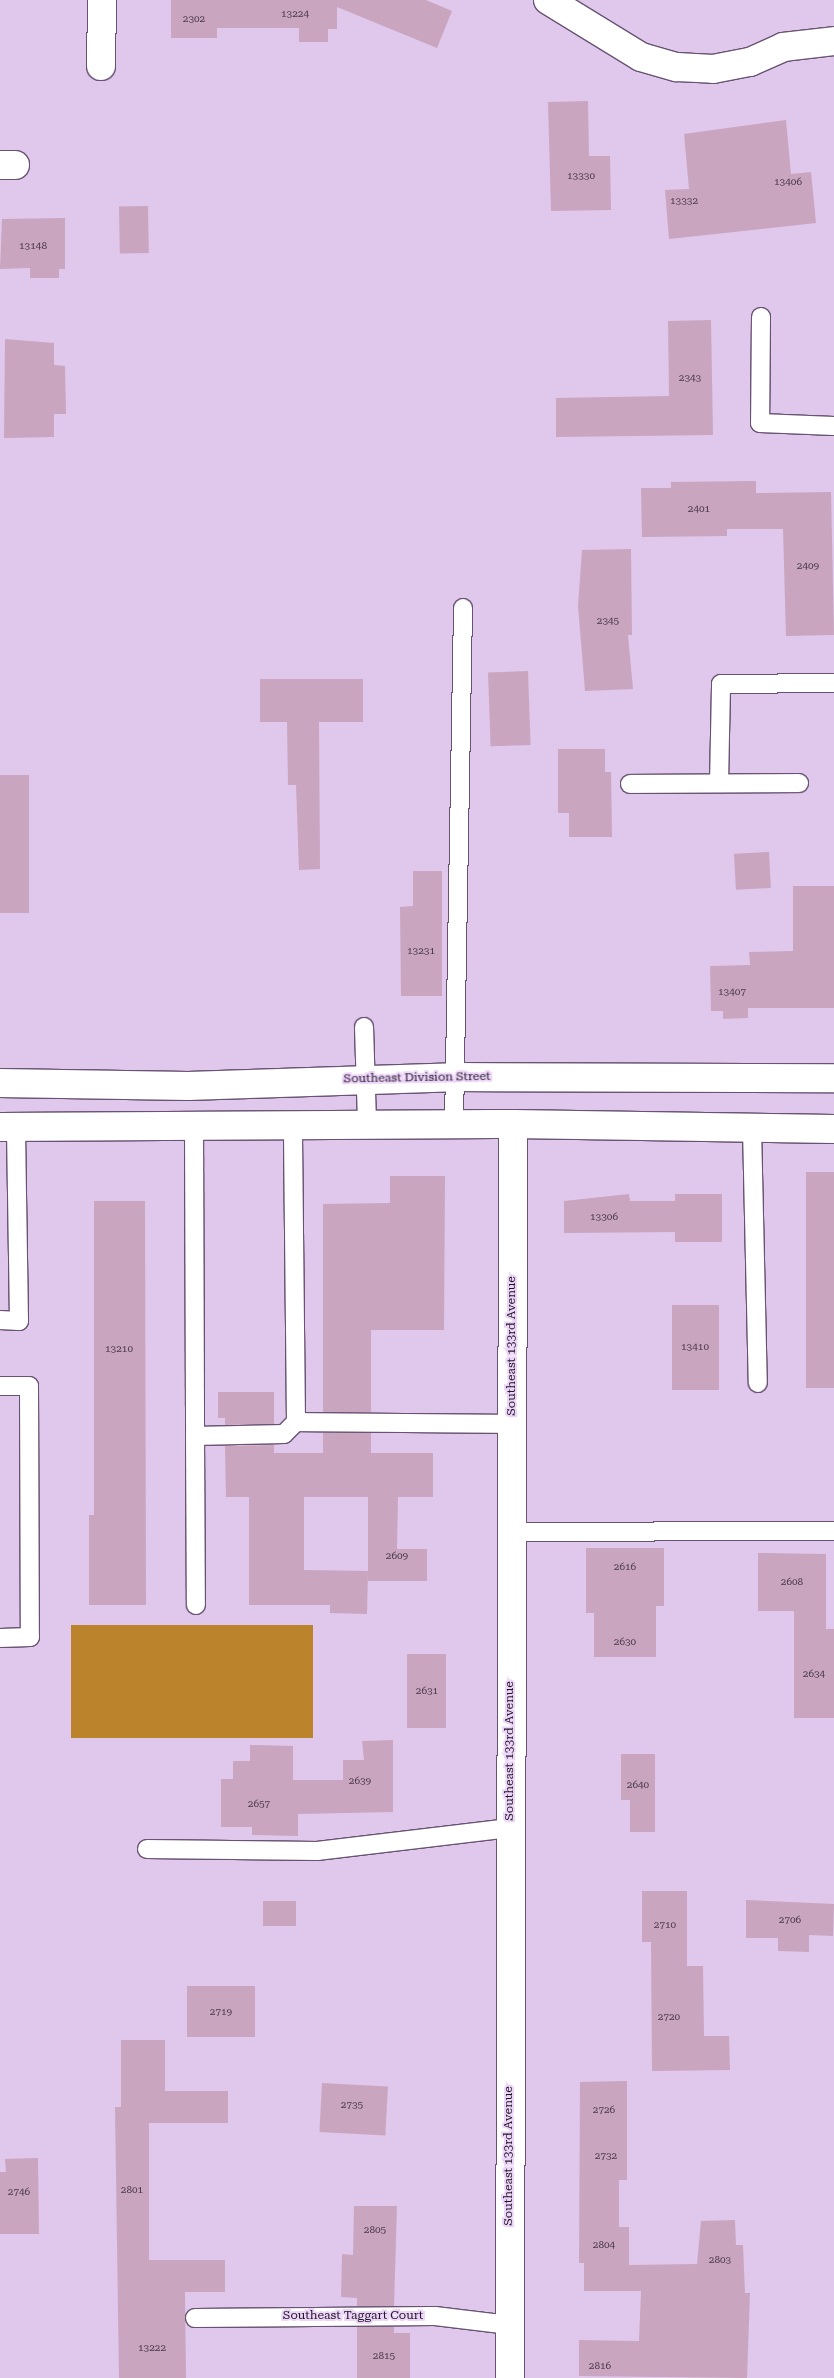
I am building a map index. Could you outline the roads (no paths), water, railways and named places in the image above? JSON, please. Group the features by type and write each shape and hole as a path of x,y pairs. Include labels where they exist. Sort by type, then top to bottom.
{"main road":[{"path":"101,66 102,0"},
{"path":"548,0 641,57 677,67 713,69 750,62 783,47 834,41"},
{"name":"Southeast Division Street","path":"0,1083 188,1086 454,1077 834,1078"},
{"path":"8,1127 194,1128 293,1125 513,1124 834,1129"},
{"name":"Southeast 133rd Avenue","path":"510,2378 513,1124"}],"lane":[{"path":"761,317 760,423 834,426"},
{"path":"454,1124 463,608"},
{"path":"719,783 722,684 834,682"},
{"path":"630,784 800,783"},
{"path":"364,1028 366,1125"},
{"path":"293,1125 296,1422"},
{"path":"0,1320 19,1321 8,1127"},
{"path":"194,1128 196,1605"},
{"path":"752,1128 758,1383"},
{"path":"0,1386 29,1386 30,1637 0,1638"},
{"path":"195,1436 284,1434 296,1422 512,1424"},
{"path":"511,1532 834,1531"},
{"path":"147,1849 317,1851 510,1828"},
{"name":"Southeast Taggart Court","path":"195,2318 435,2316 509,2326"}]}
